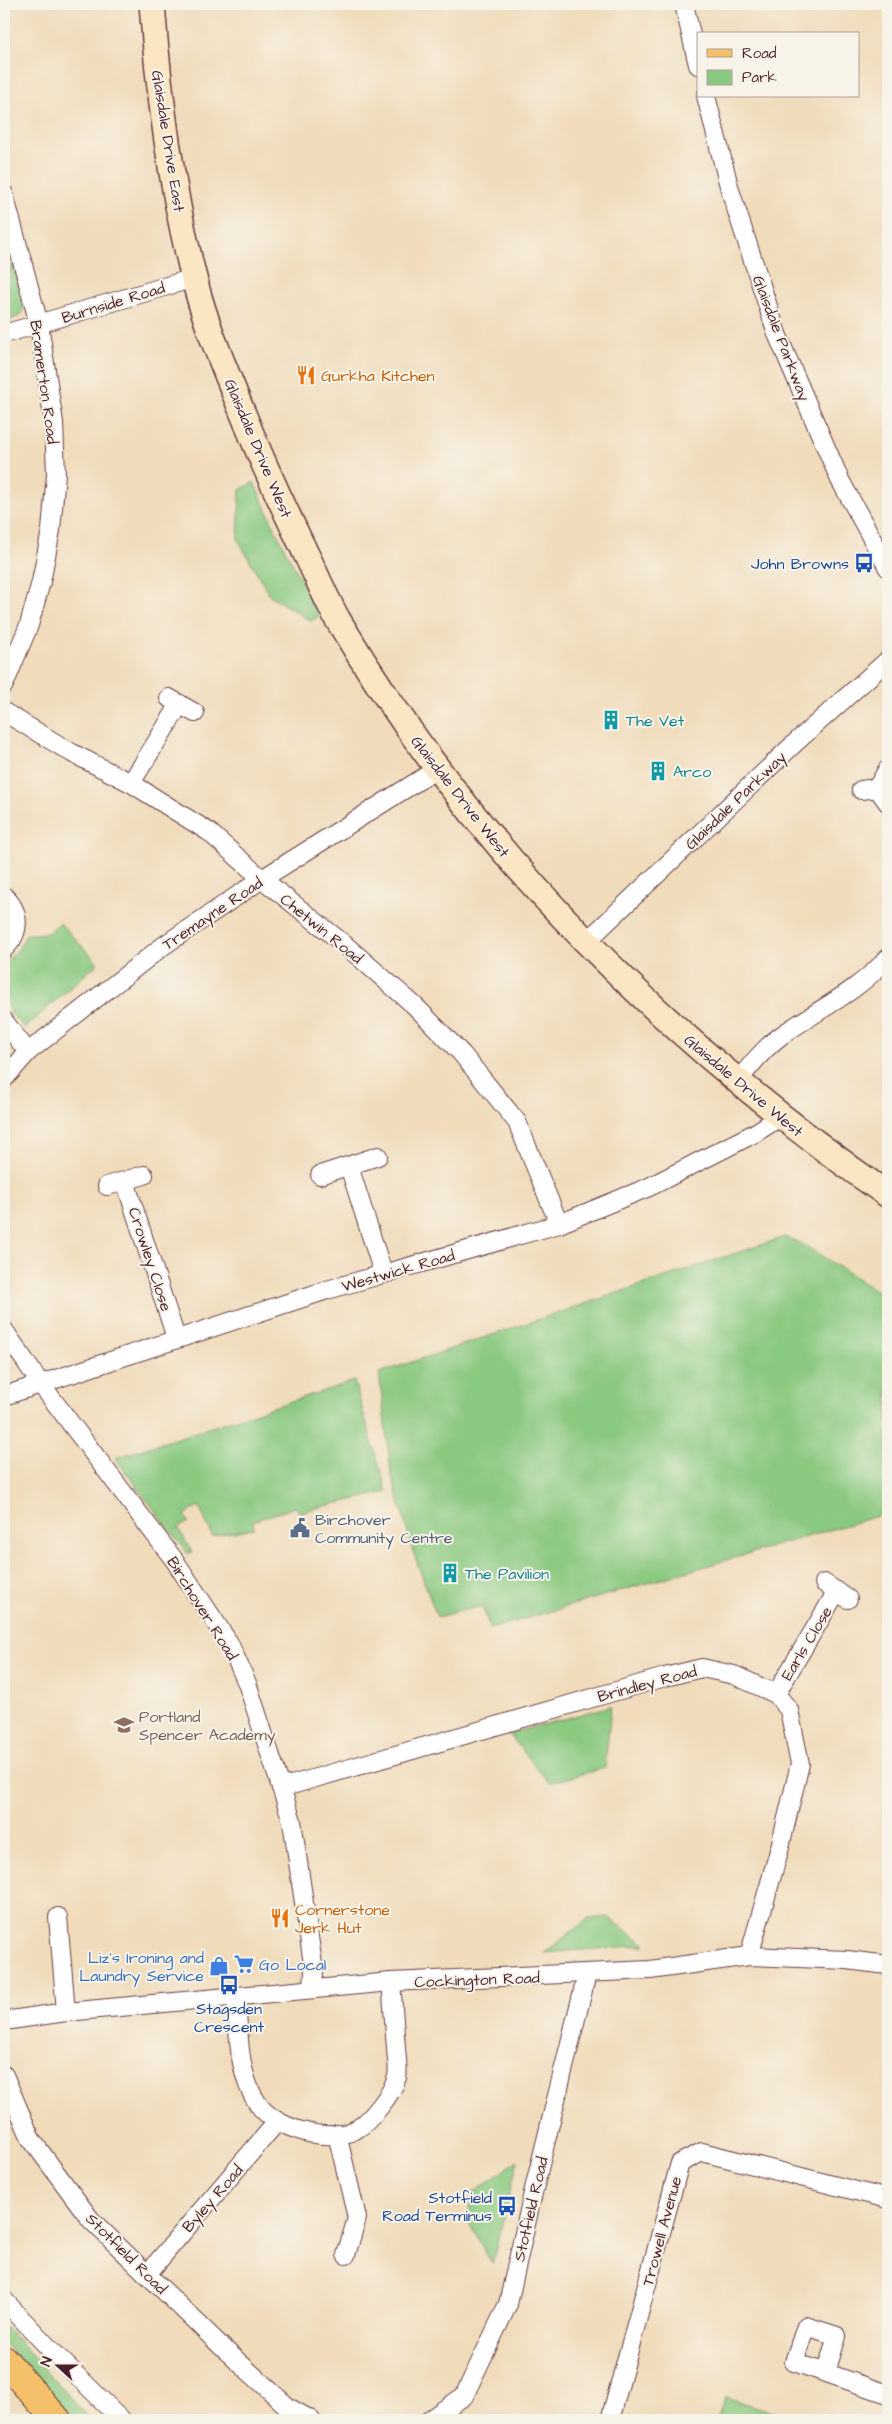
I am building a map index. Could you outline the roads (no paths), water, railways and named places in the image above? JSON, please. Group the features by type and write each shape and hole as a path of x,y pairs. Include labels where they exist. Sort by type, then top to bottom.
{"main road":[{"path":"4,2360 57,2420"}],"street":[{"name":"Glaisdale Drive East","path":"152,4 160,100 194,278"},
{"path":"684,4 697,61"},
{"name":"Glaisdale Parkway","path":"707,98 730,190 777,334 840,480 888,568"},
{"name":"Bramerton Road","path":"4,194 39,324 54,423 56,474 51,530 41,582 30,625 4,685"},
{"name":"Burnside Road","path":"4,334 194,278"},
{"name":"Glaisdale Drive West","path":"194,278 211,336 265,470 336,616 382,690 437,768 504,852 585,943 737,1082 780,1117 888,1195"},
{"name":"Glaisdale Parkway","path":"585,943 796,742 888,660"},
{"path":"130,783 181,705"},
{"name":"Chetwin Road","path":"4,712 72,753 130,783 209,832 262,879 344,944 415,1006 462,1054 517,1122 559,1224"},
{"name":"Tremayne Road","path":"4,1079 28,1052 163,946 262,879 437,768"},
{"path":"887,770 869,789 888,803"},
{"path":"4,896 14,908 18,920 12,942 4,949"},
{"path":"737,1082 781,1036 847,995 868,979 888,958"},
{"path":"4,1021 28,1052"},
{"name":"Westwick Road","path":"4,1396 176,1338 383,1273 559,1224 649,1187 780,1117"},
{"path":"320,1176 378,1156"},
{"path":"350,1166 383,1273"},
{"path":"107,1186 144,1175"},
{"name":"Crowley Close","path":"125,1181 176,1338"},
{"name":"Birchover Road","path":"4,1330 40,1384 175,1561 228,1642 247,1683 293,1830 314,1971 313,1989"},
{"name":"Earls Close","path":"776,1694 836,1591"},
{"name":"Brindley Road","path":"281,1788 702,1668 734,1675 776,1694"},
{"path":"749,1956 779,1851 800,1764 789,1710 776,1694"},
{"path":"58,1917 66,2012"},
{"name":"Cockington Road","path":"4,2021 66,2012 391,1982 650,1970 749,1956 888,1965"},
{"name":"Stotfield Road","path":"428,2420 464,2396 508,2304 533,2193 587,1974"},
{"path":"236,1997 242,2066 258,2105 276,2123 316,2135 337,2134 354,2131 372,2115 388,2095 397,2077 391,1982"},
{"name":"Stotfield Road","path":"4,2075 31,2139 91,2220 148,2273 221,2346 288,2407 311,2420"},
{"name":"Byley Road","path":"148,2273 276,2123"},
{"path":"337,2134 357,2218 346,2255"},
{"name":"Trowell Avenue","path":"610,2420 680,2163 702,2152 888,2199"},
{"path":"4,2300 49,2348 122,2420"},
{"path":"826,2372 888,2394"}],"place":[{"name":"Gurkha Kitchen","path":"306,375"},
{"name":"John Browns","path":"864,563"},
{"name":"The Vet","path":"611,720"},
{"name":"Arco","path":"658,771"},
{"name":"Birchover Community Centre","path":"300,1528"},
{"name":"The Pavilion","path":"450,1573"},
{"name":"Portland Spencer Academy","path":"124,1725"},
{"name":"Cornerstone Jerk Hut","path":"280,1918"},
{"name":"Go Local","path":"244,1964"},
{"name":"Liz's Ironing and Laundry Service","path":"219,1966"},
{"name":"Stagsden Crescent","path":"229,1985"},
{"name":"Stotfield Road Terminus","path":"507,2206"}]}
